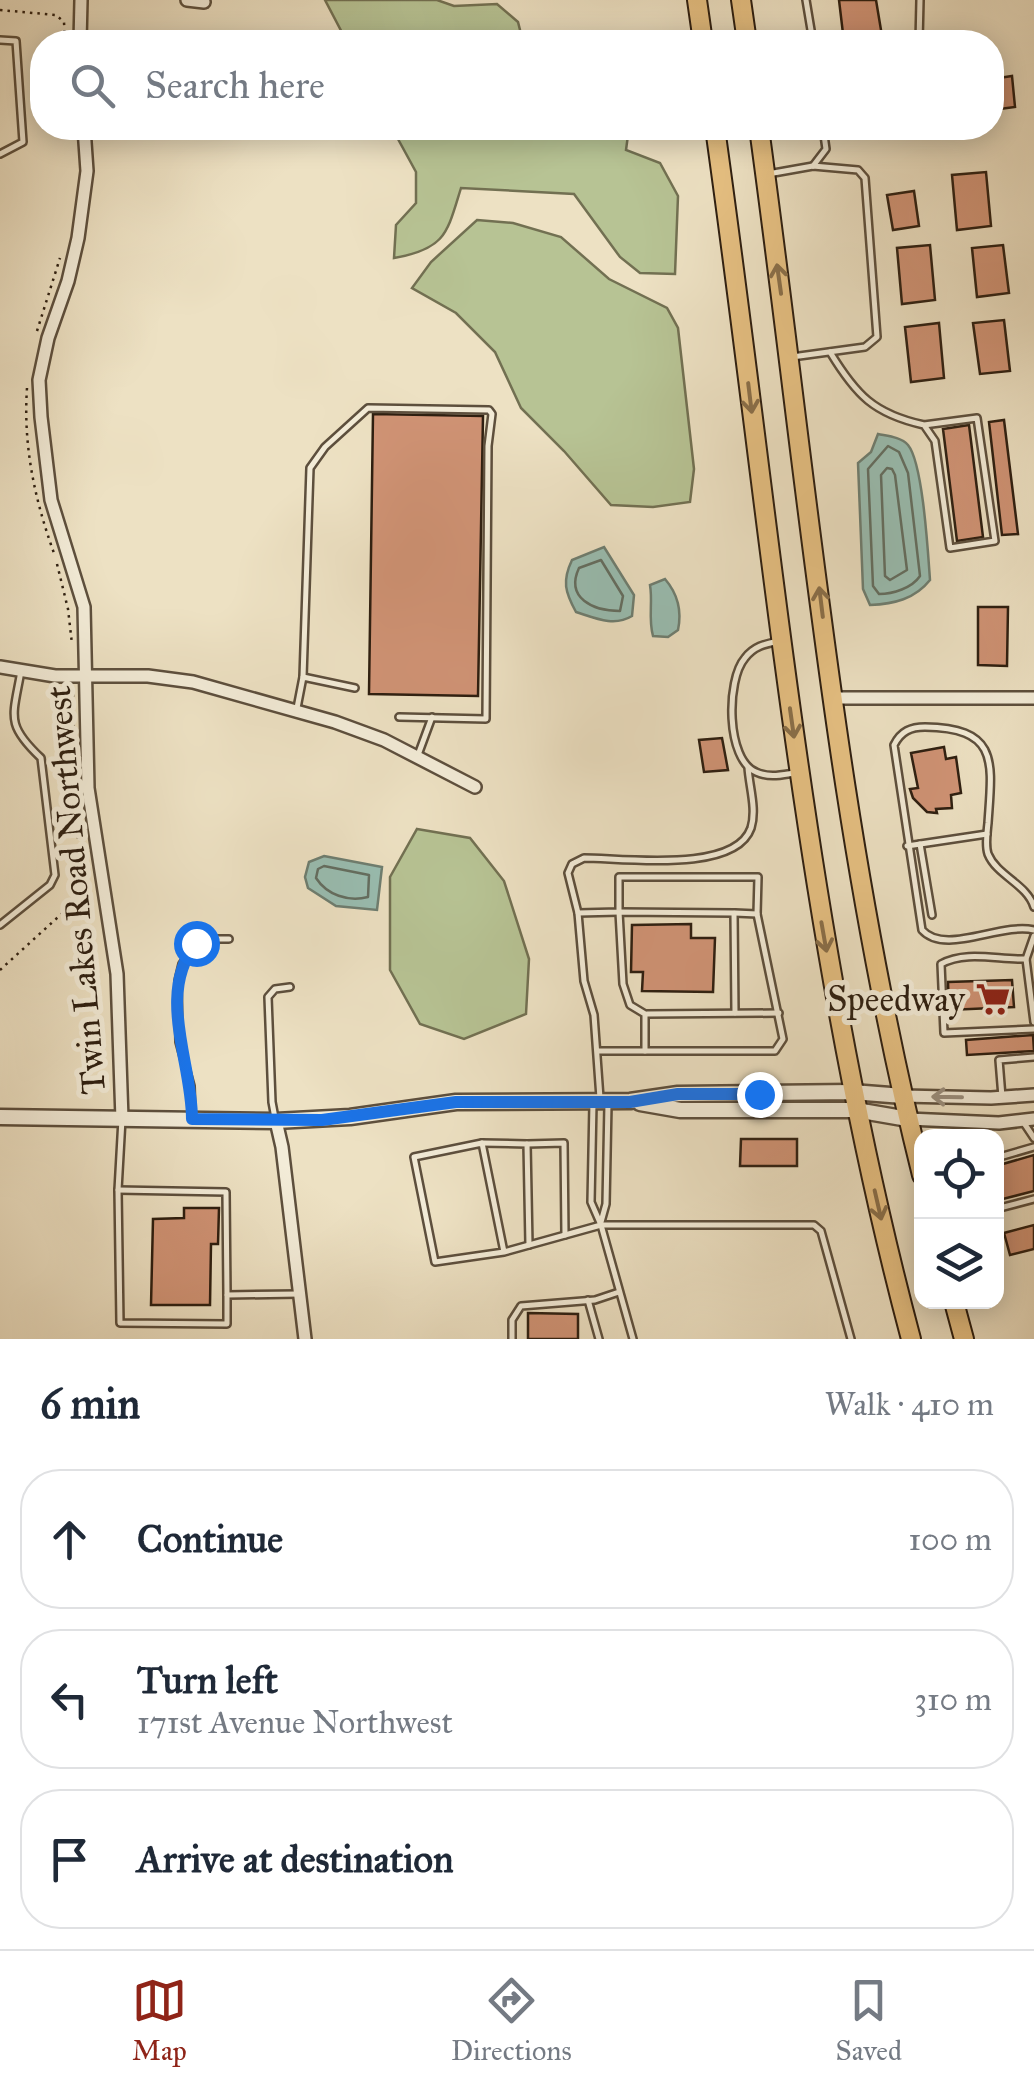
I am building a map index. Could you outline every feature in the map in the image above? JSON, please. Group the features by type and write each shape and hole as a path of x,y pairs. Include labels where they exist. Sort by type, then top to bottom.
{"highway":[{"path":"697,0 701,30"},
{"path":"741,0 745,30"},
{"path":"717,140 799,772 854,1101 911,1339"},
{"path":"761,140 864,897 914,1144"},
{"path":"956,1309 964,1339"}],"street":[{"path":"80,30 81,0"},
{"path":"187,0 204,2"},
{"name":"Twin Lakes Road Northwest","path":"85,140 87,171 78,238 68,282 48,338 40,380 43,461 50,500 84,607 88,788 117,974 122,1119"},
{"path":"0,667 20,672 148,676 193,682 296,710 384,740 475,787"},
{"path":"834,698 1034,698"},
{"path":"0,1118 276,1121 350,1117 456,1102 630,1102 678,1094 854,1101 903,1096 1034,1095"},
{"path":"854,1101 908,1120 1028,1120"},
{"path":"276,1121 305,1339"}],"lane":[{"path":"806,0 811,30"},
{"path":"920,0 920,30"},
{"path":"0,40 16,40 23,142 0,154"},
{"path":"813,166 826,149 825,140"},
{"path":"766,174 813,166 858,170 864,178 876,337 865,347 790,358"},
{"path":"830,352 858,392 880,411 924,424 977,418 995,542 950,548 935,441 924,424"},
{"path":"296,710 303,677 310,468 317,457 368,408 489,410 492,414 488,446 486,718 399,717"},
{"path":"782,640 758,646 743,660 732,684 734,727 742,761 753,772 772,776 799,772"},
{"path":"0,925 50,885 56,875 42,758 19,737 13,718 20,672"},
{"path":"303,677 355,688"},
{"path":"417,758 434,717"},
{"path":"1026,959 971,956 941,964 944,1033 1034,1026 1026,959 1034,933 1018,926 941,942 922,930 894,745 899,736 912,727 955,727 965,730 983,747 990,765 986,849 990,859 1031,898 1034,906"},
{"path":"601,1225 606,1204 598,1051 594,1015 584,981 578,913 568,872 572,864 584,858 689,859 720,855 748,835 753,818 748,767"},
{"path":"908,846 987,834"},
{"path":"920,844 932,915"},
{"path":"598,1051 775,1051 783,1039 778,1013 758,914 758,877 620,877 624,984 630,1004 646,1014 778,1013"},
{"path":"578,913 758,914"},
{"path":"734,913 735,1014"},
{"path":"192,1119 191,1086 179,1042 178,972 196,943 229,939"},
{"path":"276,1121 268,996 274,989 290,987"},
{"path":"645,1051 646,1014"},
{"path":"1002,1097 999,1060 1034,1057"},
{"path":"600,1102 591,1202 632,1339"},
{"path":"118,1190 226,1192 227,1324 120,1323 118,1190 122,1119"},
{"path":"1028,1120 1034,1138"},
{"path":"565,1235 564,1143 482,1143 414,1157 435,1262 504,1252 601,1225 814,1225 821,1231 851,1339"},
{"path":"482,1143 504,1252"},
{"path":"527,1144 529,1245"},
{"path":"1004,1156 1034,1147"},
{"path":"1004,1207 1034,1200"},
{"path":"512,1339 512,1320 520,1306 588,1300 620,1292"},
{"path":"227,1296 299,1294"},
{"path":"588,1300 599,1339"}],"path":[{"path":"0,10 56,15 64,22 64,30"},
{"path":"0,970 68,908 82,884 74,791 73,690"}],"green space":[{"path":"325,0 497,4 518,22 520,30 341,30"},
{"path":"399,140 627,140 626,150 660,163 678,196 675,274 640,273 620,257 574,194 461,188 442,236 424,250 394,258 396,225 416,203 416,172"},
{"path":"477,220 513,223 561,237 609,279 667,308 678,328 694,469 690,502 653,507 611,505 521,408 495,352 456,313 412,288 431,262"},
{"path":"417,829 470,838 504,881 529,959 526,1014 464,1039 420,1024 390,970 390,877"}],"water":[{"path":"878,434 902,440 913,455 924,509 930,580 903,599 870,605 863,589 858,463 871,452"},
{"path":"604,547 634,595 632,616 618,621 576,612 567,592 572,560"},
{"path":"665,579 678,603 678,630 668,637 653,636 650,585"},
{"path":"324,856 382,867 377,910 336,906 308,888 305,877 309,862"}],"building":[{"path":"839,0 876,0 881,30 843,30"},
{"path":"1012,76 1015,107 1004,108 1004,77"},
{"path":"986,172 991,226 957,230 952,175"},
{"path":"914,191 919,226 893,230 887,195"},
{"path":"930,245 935,300 902,304 897,248"},
{"path":"1003,245 1009,293 977,297 972,248"},
{"path":"1004,320 1010,371 980,374 973,323"},
{"path":"939,323 944,378 911,382 905,327"},
{"path":"373,414 483,416 478,696 369,694"},
{"path":"1004,420 1018,534 1002,535 989,422"},
{"path":"969,425 983,537 957,541 943,429"},
{"path":"978,607 1008,607 1007,666 978,665"},
{"path":"722,738 728,770 704,772 699,740"},
{"path":"944,747 946,759 956,757 961,793 951,795 952,808 927,812 910,789 918,788 911,753"},
{"path":"691,924 691,938 715,938 713,992 642,991 643,972 631,972 632,925"},
{"path":"1012,980 1014,1007 949,1010 948,982"},
{"path":"1033,1035 1034,1051 967,1055 966,1040"},
{"path":"741,1139 797,1139 797,1166 740,1166"},
{"path":"1034,1155 1034,1191 1004,1199 1004,1164"},
{"path":"184,1208 219,1208 218,1244 211,1244 210,1305 151,1305 153,1219 184,1218"},
{"path":"1034,1225 1034,1249 1010,1255 1004,1233"},
{"path":"528,1313 578,1314 578,1339 528,1339"}],"place":[{"name":"Speedway","path":"993,999"}],"route":[{"path":"196,943 178,972 179,1042 191,1086 192,1119 322,1120 456,1102 630,1102 678,1094 759,1094"}]}
